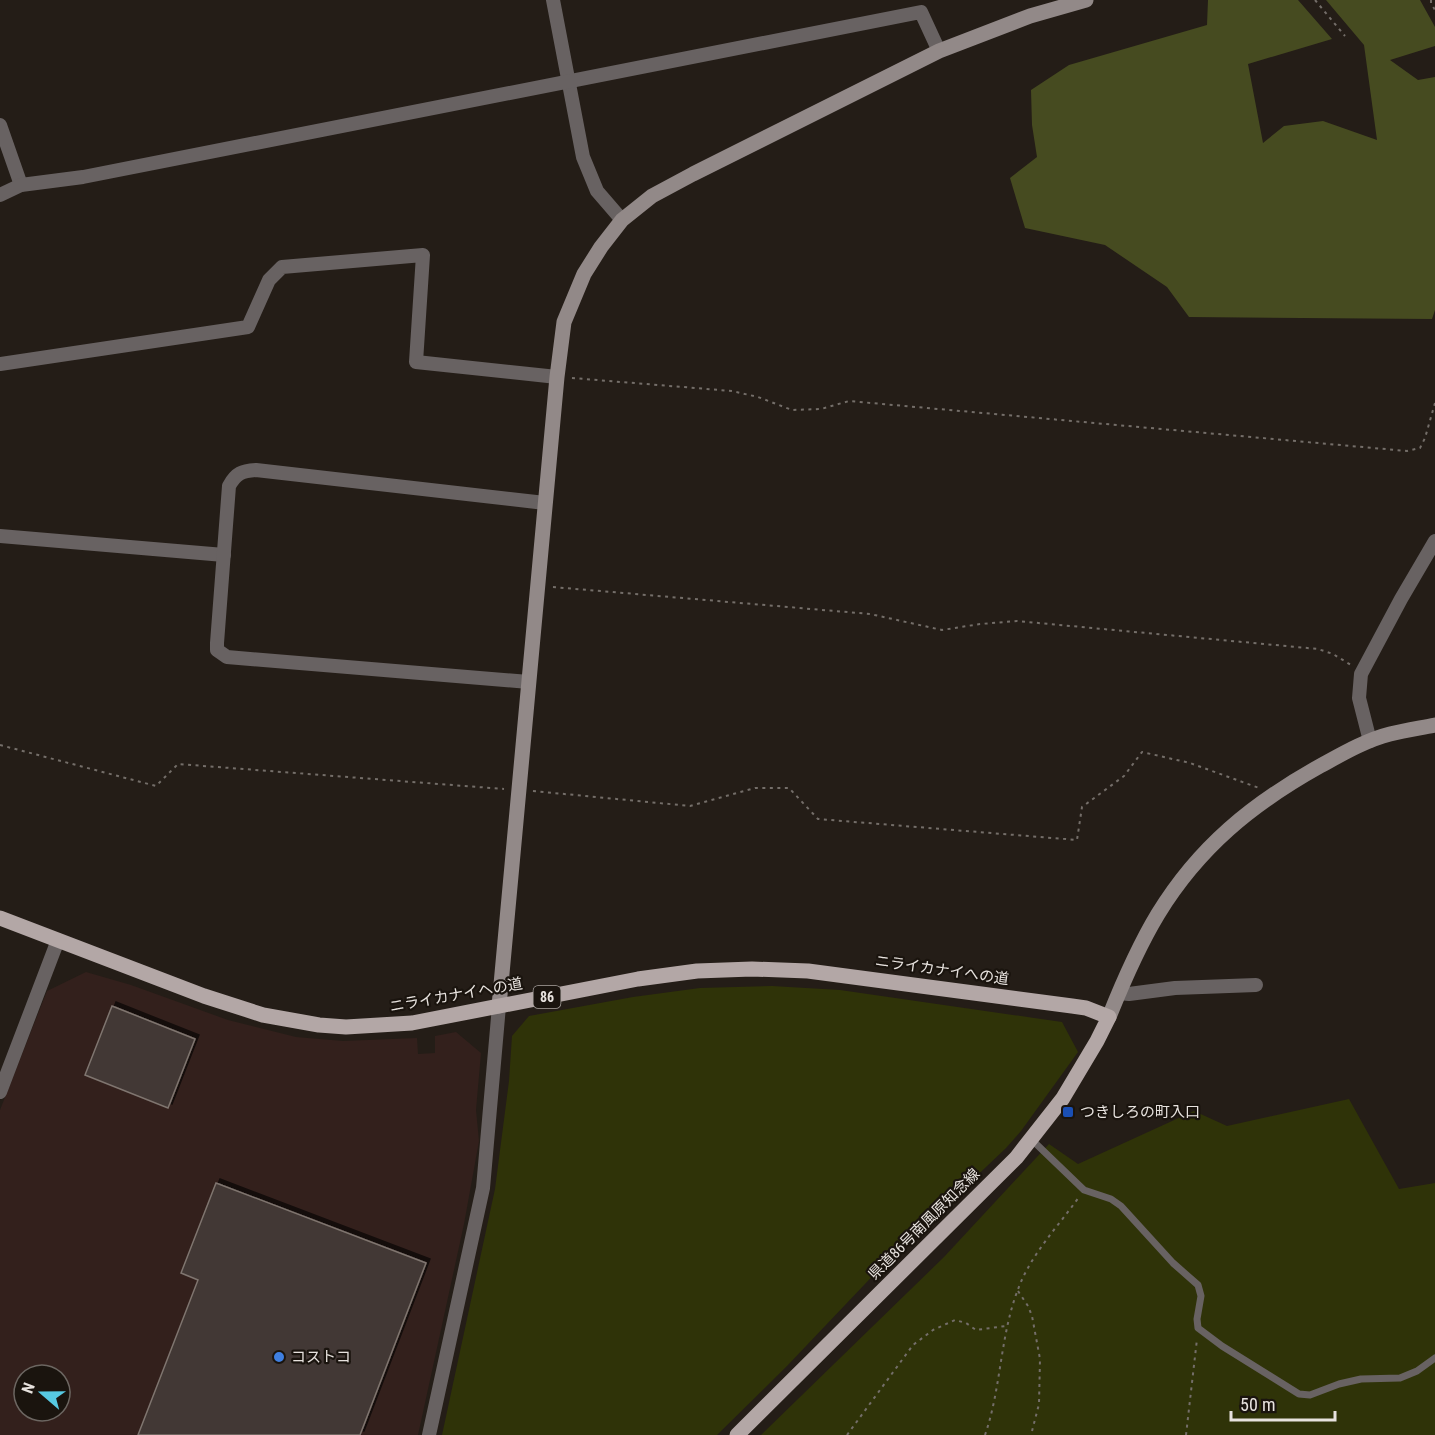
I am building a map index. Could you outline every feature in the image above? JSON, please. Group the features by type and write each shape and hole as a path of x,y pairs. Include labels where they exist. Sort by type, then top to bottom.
{"main road":[{"name":"ニライカナイへの道","path":"0,918 204,996 263,1015 346,1027 412,1023 638,979 698,971 752,969 808,971 1072,1006 1086,1008 1109,1017"},
{"name":"県道86号南風原知念線","path":"737,1435 999,1175 1063,1098 1109,1017"}],"street":[{"path":"553,0 583,156 597,191 622,220"},
{"path":"429,1435 483,1188 557,377 564,322 584,274 622,220 652,196 939,51 1030,16 1086,0"},
{"path":"0,195 21,185 83,177 921,12 939,51"},
{"path":"0,125 21,185"},
{"path":"0,364 248,327 269,280 282,267 423,255 416,362 557,377"},
{"path":"529,682 227,657 217,650 229,486 240,471 256,470 545,503"},
{"path":"0,536 224,555"},
{"path":"1370,741 1359,698 1361,674 1401,599 1435,543"},
{"path":"1109,1017 1157,915 1185,876 1220,835 1306,773 1370,741 1390,734 1435,725"},
{"path":"0,1092 58,940"},
{"path":"1119,993 1256,985"}],"lane":[{"path":"1031,1139 1084,1190 1111,1199 1121,1206 1173,1263 1198,1285 1202,1296 1197,1319 1198,1328 1222,1346 1291,1389 1305,1395 1361,1379 1405,1377 1435,1358"}],"path":[{"path":"1315,0 1346,36"},
{"path":"1431,0 1435,10"},
{"path":"557,377 732,391 758,397 792,410 821,409 849,401 1407,451 1420,448 1435,403"},
{"path":"538,585 870,614 942,630 1017,621 1318,648 1347,662 1361,674"},
{"path":"0,746 156,786 178,764 519,790 690,806 754,788 789,788 818,819 1077,840 1082,807 1124,776 1142,752 1190,763 1274,794"},
{"path":"985,1435 999,1372 1006,1326 1017,1290 1040,1246 1084,1190"},
{"path":"1017,1290 1028,1306 1040,1359 1039,1404 1031,1435"},
{"path":"847,1435 913,1345 933,1330 955,1320 966,1323 976,1330 1006,1326"},
{"path":"1186,1435 1198,1328"}],"shaded area":[{"path":"86,972 131,985 228,1020 296,1037 343,1041 417,1038 418,1054 435,1053 435,1036 456,1032 481,1053 476,1110 479,1141 464,1224 418,1435 0,1435 0,1110 47,991"}],"green space":[{"path":"1208,0 1298,0 1332,39 1248,64 1263,143 1284,126 1323,121 1377,140 1364,45 1326,0 1420,0 1435,27 1435,46 1390,60 1418,80 1435,77 1435,310 1432,319 1189,317 1167,287 1105,245 1025,228 1010,178 1037,157 1032,125 1031,90 1069,65 1207,25"},
{"path":"772,986 840,990 1062,1022 1078,1052 1006,1148 884,1264 787,1366 717,1435 442,1435 495,1189 509,1081 512,1036 529,1016 633,997 700,988"},
{"path":"1349,1099 1399,1189 1435,1183 1435,1435 761,1435 944,1257 1049,1144 1078,1164 1194,1111 1227,1126"}],"building":[{"path":"112,1006 195,1039 168,1108 85,1075"},
{"name":"コストコ","path":"216,1183 426,1263 360,1435 138,1435 198,1280 181,1273"}],"place":[{"name":"つきしろの町入口","path":"1068,1112"},
{"name":"コストコ","path":"279,1357"}]}
